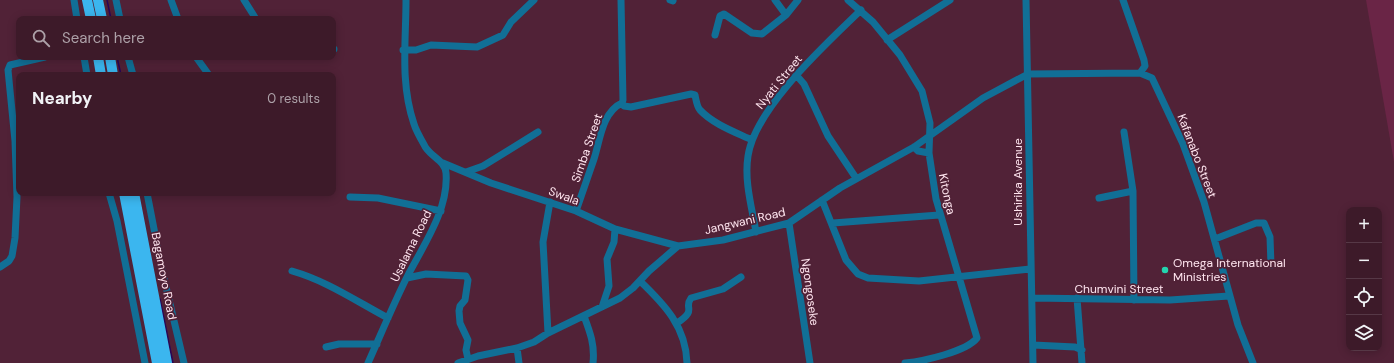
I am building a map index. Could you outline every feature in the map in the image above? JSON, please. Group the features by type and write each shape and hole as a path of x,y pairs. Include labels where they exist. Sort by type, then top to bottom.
{"highway":[{"path":"87,0 90,16"},
{"path":"98,0 101,16"},
{"path":"98,60 100,72"},
{"path":"110,60 112,72"},
{"name":"Bagamoyo Road","path":"125,196 157,363"},
{"name":"Bagamoyo Road","path":"135,196 167,363"}],"street":[{"path":"74,0 77,16"},
{"path":"116,0 119,16"},
{"path":"171,0 177,16"},
{"path":"244,0 254,16"},
{"path":"406,0 403,50 407,97 414,125 426,147 443,163"},
{"path":"403,50 416,50 431,45 477,47 483,45 503,35 511,22 534,0"},
{"path":"619,105 621,0"},
{"path":"775,0 786,15"},
{"path":"715,35 720,16 724,14 752,32 759,34 771,29 786,15 798,0"},
{"name":"Kitonga","path":"848,0 873,22 922,91 929,114 929,153 939,215 960,278 977,338 972,344 961,349 929,359 905,363"},
{"path":"887,40 950,0"},
{"name":"Ushirika Avenue","path":"1026,0 1033,363"},
{"path":"1028,74 1140,73 1145,66 1144,60 1122,0"},
{"name":"Nyati Street","path":"756,232 747,177 748,156 752,140 775,102 797,76 861,10"},
{"path":"16,170 15,141 10,105 8,70 10,65 32,60"},
{"path":"84,60 86,72"},
{"path":"129,60 132,72"},
{"path":"198,60 207,72"},
{"name":"Kafanabo Street","path":"1140,73 1147,74 1152,78 1176,127 1199,188 1215,239 1229,296 1253,363"},
{"name":"Jangwani Road","path":"678,246 723,240 790,223 856,178 914,147 983,98 1028,74"},
{"path":"797,76 804,84 828,136 856,178"},
{"path":"606,104 631,107 691,94 695,95 698,109 701,112 713,120 752,140"},
{"name":"Simba Street","path":"576,211 595,157 599,137 608,117 619,105"},
{"path":"466,172 483,166 538,132"},
{"path":"1124,132 1133,191 1134,300"},
{"path":"914,147 918,151 929,153"},
{"name":"Swala","path":"443,163 491,184 576,211 615,229 678,246"},
{"name":"Usalama Road","path":"368,363 407,278 438,220 446,183 446,171 443,163"},
{"path":"1099,198 1133,191"},
{"path":"0,266 9,261 12,256 16,238 17,196"},
{"path":"110,196 117,222 145,363"},
{"path":"148,196 162,270 184,363"},
{"path":"350,197 378,198 440,211"},
{"path":"822,200 833,223 846,260 858,274 877,279 919,281 960,278 1030,269"},
{"path":"548,333 543,242 550,202"},
{"path":"833,223 939,215"},
{"name":"Ngongoseke","path":"790,223 810,363"},
{"path":"1215,239 1256,223 1264,223 1270,237 1271,265"},
{"path":"602,307 609,286 607,259 614,242 615,229"},
{"path":"458,363 468,359 517,348 534,342 548,333 620,298 678,246"},
{"path":"292,271 309,276 326,284 388,318"},
{"path":"407,278 426,274 466,276 468,280 466,300 460,306 459,310 460,323 468,340 466,350 468,359"},
{"path":"677,323 688,316 690,312 689,301 692,298 723,289 741,277"},
{"path":"640,281 666,307 677,323 682,334 687,363"},
{"name":"Chumvini Street","path":"1032,298 1071,300 1077,298 1170,300 1229,296"},
{"path":"1077,298 1082,363"},
{"path":"584,316 593,341 593,363"},
{"path":"326,347 339,344 377,344"},
{"path":"1033,345 1076,347 1082,350"},
{"path":"517,348 519,363"}],"shaded area":[{"path":"1366,0 1394,0 1394,162"}],"waterway":[{"path":"107,0 110,16"},
{"path":"118,60 120,72"},
{"path":"160,299 173,363"}],"place":[{"name":"Omega International Ministries","path":"1165,270"}]}
